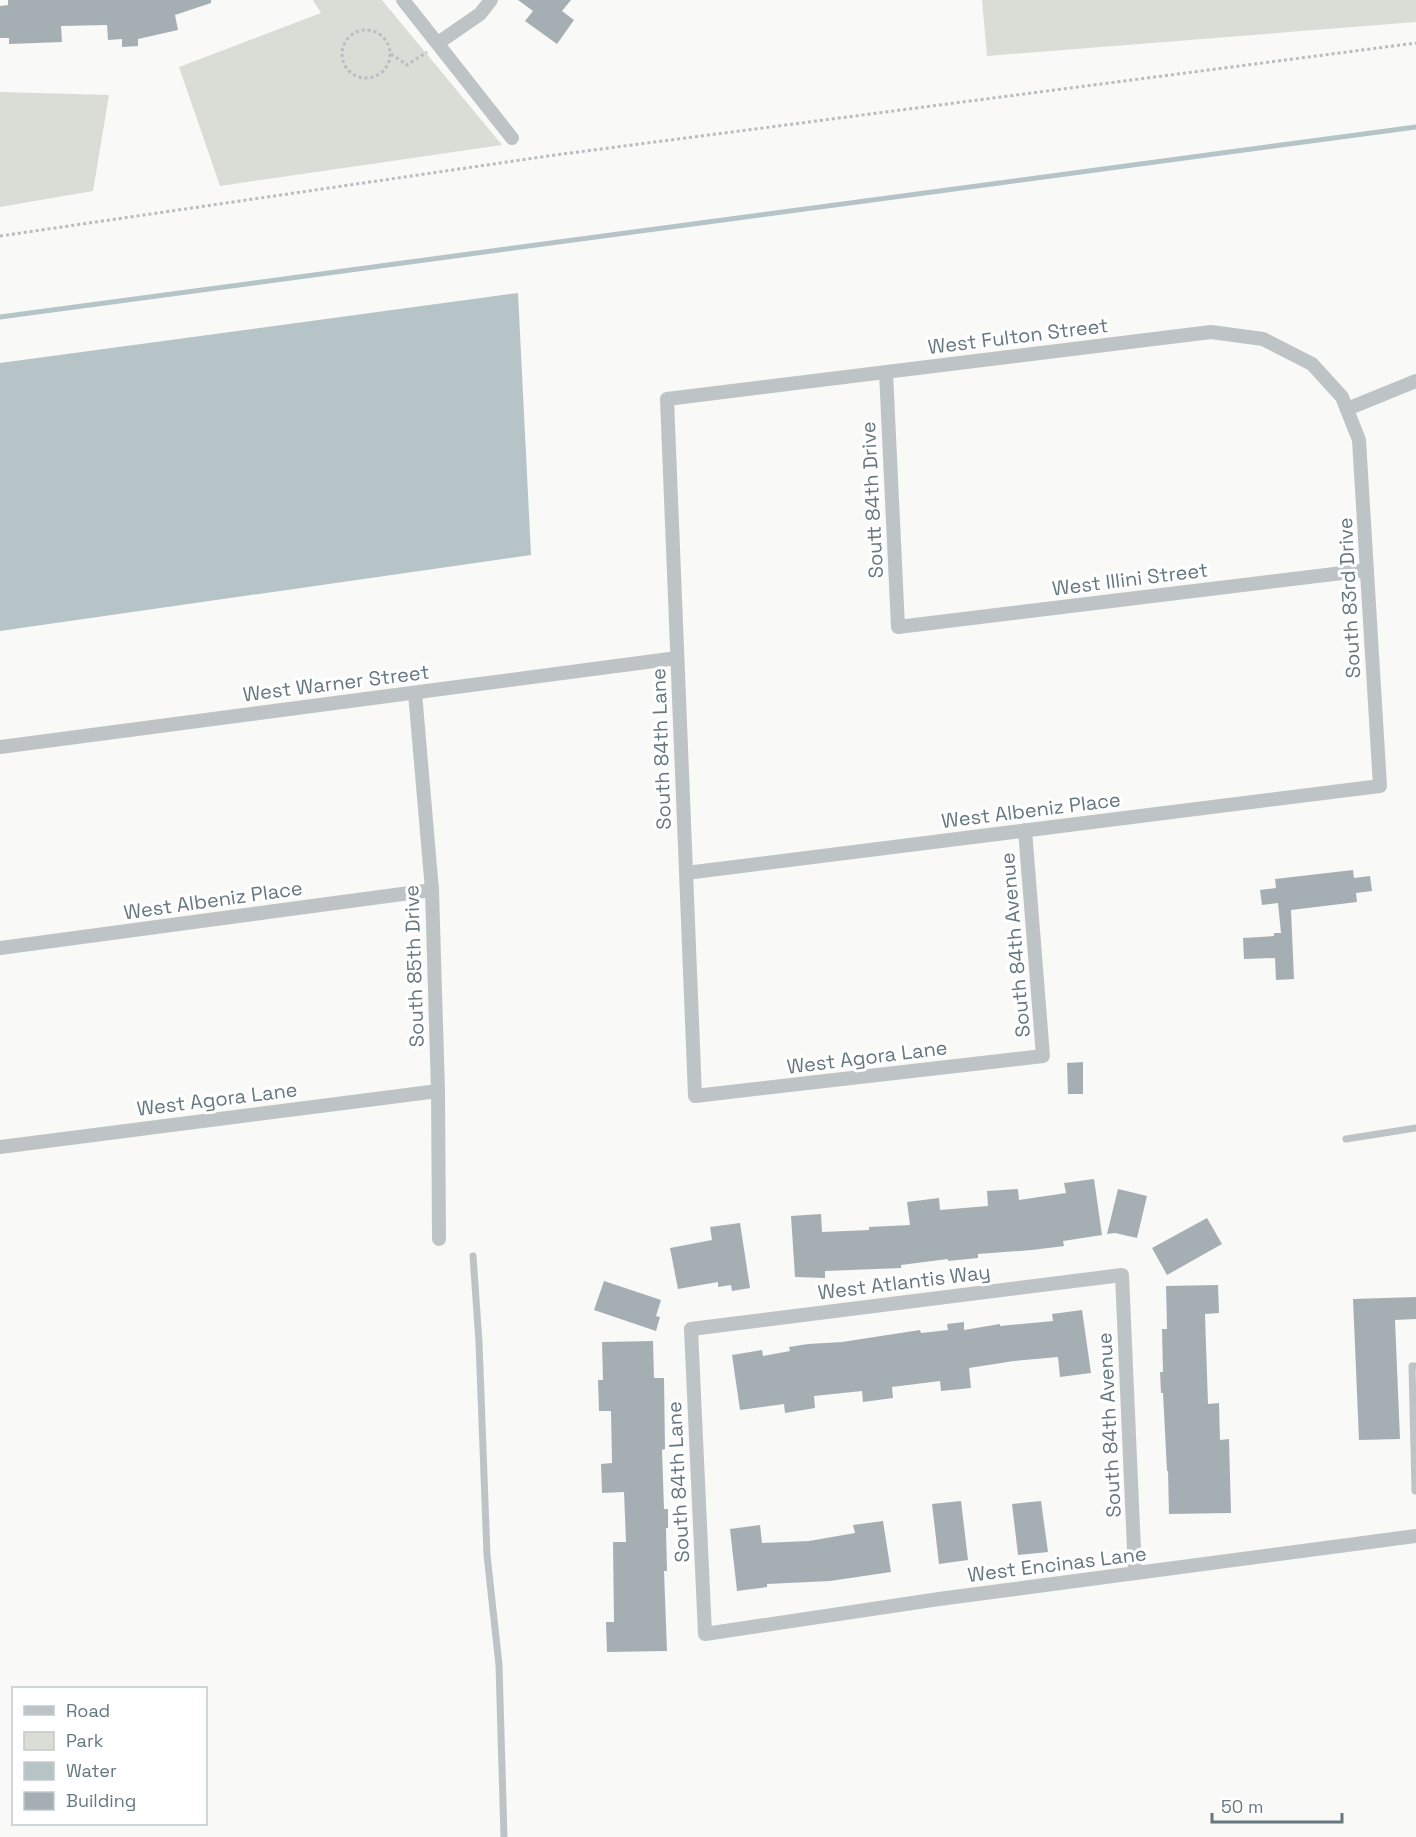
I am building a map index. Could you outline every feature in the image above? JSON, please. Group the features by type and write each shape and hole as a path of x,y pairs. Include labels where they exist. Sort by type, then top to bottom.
{"street":[{"path":"403,0 512,138"},
{"path":"438,44 480,14 491,0"},
{"name":"West Fulton Street","path":"667,399 1211,332 1263,339 1312,364 1342,397 1347,409"},
{"name":"Soutt 84th Drive","path":"886,372 898,627"},
{"path":"1347,409 1416,381"},
{"name":"South 84th Lane","path":"667,399 695,1096"},
{"name":"South 83rd Drive","path":"1347,409 1359,440 1380,786"},
{"name":"West Illini Street","path":"898,627 1367,570"},
{"name":"West Warner Street","path":"0,747 677,658"},
{"name":"South 85th Drive","path":"416,693 432,890 438,1091 439,1239"},
{"name":"West Albeniz Place","path":"686,873 1380,786"},
{"name":"South 84th Avenue","path":"1025,831 1043,1056"},
{"name":"West Albeniz Place","path":"0,948 432,890"},
{"name":"West Agora Lane","path":"695,1096 1043,1056"},
{"name":"West Agora Lane","path":"0,1147 438,1091"},
{"name":"South 84th Avenue","path":"1122,1275 1135,1573"},
{"name":"West Atlantis Way","path":"690,1329 1122,1275"},
{"name":"South 84th Lane","path":"690,1329 705,1634"},
{"name":"West Encinas Lane","path":"705,1634 939,1599 1416,1536"}],"lane":[{"path":"1346,1139 1416,1128"},
{"path":"473,1256 479,1341 487,1555 499,1665 504,1837"},
{"path":"1415,1491 1412,1366 1416,1366"}],"path":[{"path":"390,54 387,66 369,78 360,77 349,71 342,60 344,44 349,36 356,31 367,29 375,31 386,40 390,54 407,65 438,44"},
{"path":"0,236 567,153 1416,44"}],"green space":[{"path":"313,0 382,0 502,145 220,186 179,67 321,13"},
{"path":"982,0 1416,0 1416,22 987,56"},
{"path":"0,92 109,95 93,191 0,207"}],"water":[{"path":"518,293 531,555 0,631 0,363"}],"building":[{"path":"8,0 211,0 211,3 175,15 178,30 138,39 138,46 122,47 122,39 108,40 107,25 61,26 62,42 9,44 9,38 0,38 0,6 8,5"},
{"path":"518,0 571,0 562,11 574,20 557,44 525,21 533,11"},
{"path":"1353,870 1354,878 1370,876 1372,891 1356,893 1357,902 1291,910 1294,979 1276,980 1275,958 1244,959 1243,938 1274,936 1274,933 1281,933 1278,903 1262,905 1260,890 1276,888 1275,879"},
{"path":"1083,1062 1083,1094 1068,1094 1067,1063"},
{"path":"1094,1179 1102,1235 1063,1241 1064,1246 978,1254 978,1258 901,1265 901,1268 825,1271 825,1278 795,1277 791,1216 821,1214 822,1232 910,1225 907,1202 939,1198 940,1210 988,1206 987,1191 1018,1189 1019,1200 1066,1193 1064,1183"},
{"path":"1118,1189 1147,1196 1137,1238 1115,1233 1107,1234"},
{"path":"1207,1218 1222,1244 1167,1275 1152,1248"},
{"path":"740,1223 750,1288 732,1291 731,1285 718,1287 718,1282 678,1289 670,1248 712,1240 710,1227"},
{"path":"604,1281 661,1300 656,1316 660,1317 656,1331 594,1310"},
{"path":"1218,1285 1219,1313 1205,1314 1208,1404 1219,1403 1220,1440 1229,1439 1231,1513 1169,1514 1160,1372 1163,1372 1162,1329 1167,1329 1166,1286"},
{"path":"1416,1297 1416,1319 1395,1320 1400,1439 1359,1440 1353,1299"},
{"path":"1082,1310 1091,1373 1060,1377 1058,1357 1014,1361 969,1368 971,1388 941,1391 940,1381 892,1387 893,1398 863,1402 862,1391 814,1396 815,1408 785,1413 784,1404 740,1410 732,1355 762,1350 763,1356 790,1351 789,1347 808,1344 842,1342 920,1330 921,1333 948,1330 947,1324 964,1322 964,1330 1000,1324 1000,1326 1053,1321 1052,1314"},
{"path":"653,1341 654,1378 664,1378 665,1449 662,1450 664,1509 668,1509 667,1571 664,1571 667,1651 607,1652 606,1622 614,1622 613,1542 626,1542 624,1492 602,1493 601,1464 612,1463 611,1411 599,1411 598,1380 603,1380 602,1342"},
{"path":"961,1501 968,1560 939,1564 932,1504"},
{"path":"1041,1501 1048,1552 1018,1555 1012,1504"},
{"path":"883,1521 891,1572 830,1581 767,1584 767,1587 737,1591 730,1529 760,1525 762,1543 809,1541 855,1533 853,1525"}],"waterway":[{"path":"0,317 1416,127"}]}
